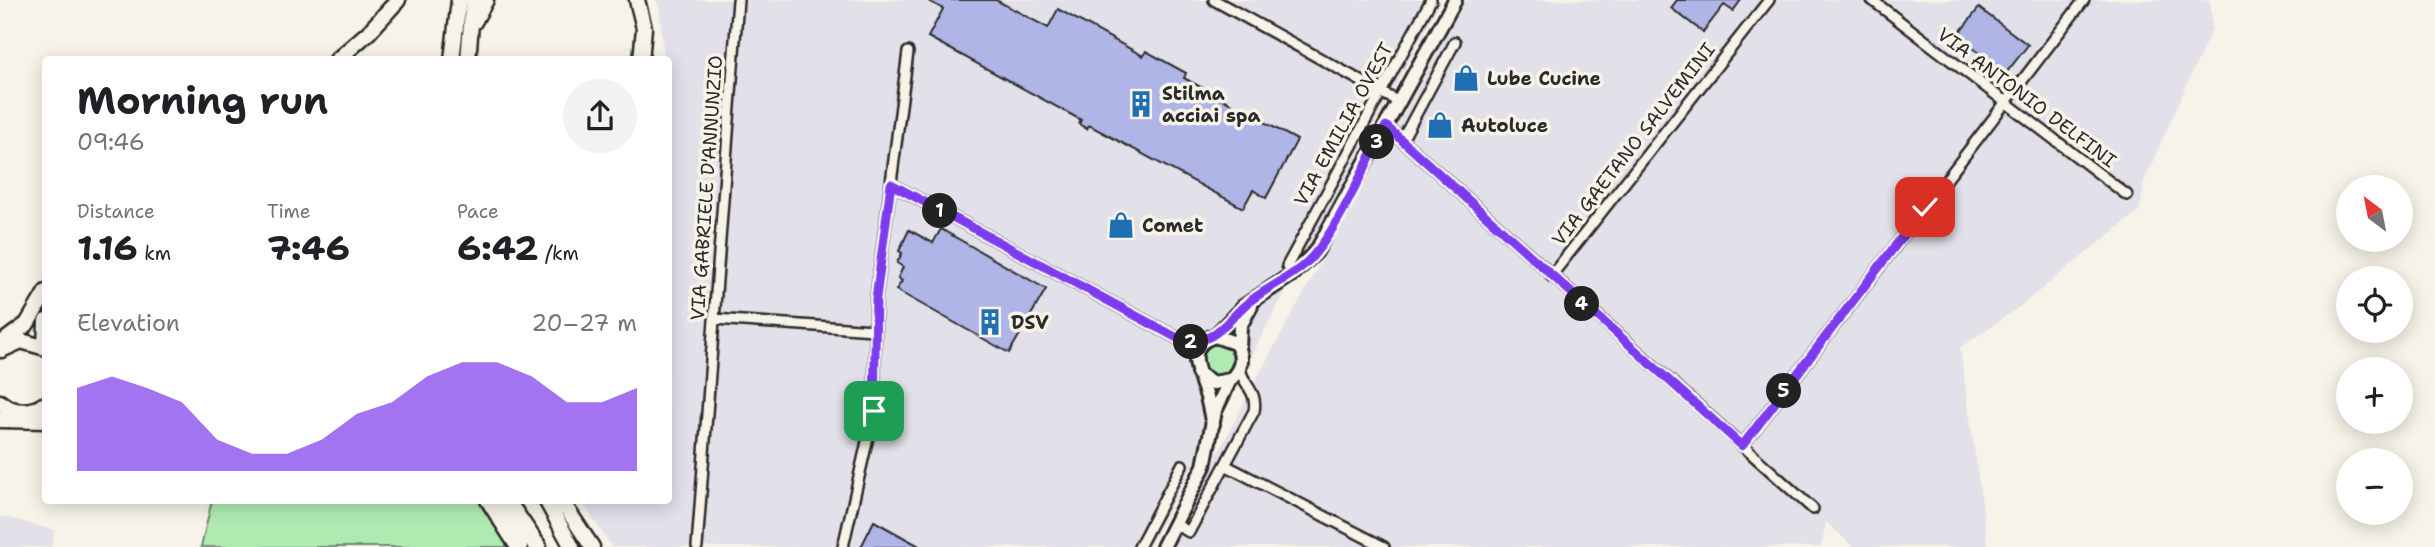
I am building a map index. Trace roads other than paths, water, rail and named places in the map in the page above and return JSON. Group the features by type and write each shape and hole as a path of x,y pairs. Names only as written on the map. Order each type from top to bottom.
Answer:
{"highway":[{"path":"342,56 369,32 398,0"},
{"path":"453,56 459,0"},
{"path":"468,56 473,0"},
{"path":"469,33 486,0"},
{"path":"637,0 644,28 640,56"},
{"path":"0,344 27,324 42,299"},
{"path":"0,351 22,341 42,314"},
{"path":"22,341 42,347"},
{"path":"0,402 19,411 42,409"},
{"path":"0,419 42,410"},
{"path":"492,504 519,547"},
{"path":"509,504 538,547"},
{"path":"548,504 572,547"},
{"path":"564,504 592,547"}],"main road":[{"name":"VIA EMILIA OVEST","path":"1215,335 1243,307 1294,273 1316,252 1455,0"},
{"name":"VIA EMILIA OVEST","path":"1239,349 1240,326 1248,309 1263,294"},
{"path":"1163,547 1204,466 1221,394 1236,377 1239,349 1229,338 1215,335 1202,341 1194,359 1213,424"},
{"path":"1198,373 1213,383 1236,377"}],"street":[{"name":"VIA GABRIELE D'ANNUNZIO","path":"697,547 738,0"},
{"path":"1214,0 1399,102"},
{"name":"VIA EMILIA OVEST","path":"1287,266 1431,0"},
{"name":"VIA GAETANO SALVEMINI","path":"1551,276 1769,0"},
{"name":"VIA ANTONIO DELFINI","path":"1872,0 2127,195"},
{"path":"1742,446 2084,0"},
{"path":"1402,140 1455,42"},
{"path":"843,547 874,411 874,330 908,52"},
{"path":"1386,126 1814,509"},
{"path":"891,184 1181,340 1202,341"},
{"path":"714,319 874,330"},
{"path":"1181,340 1194,359"},
{"path":"1175,524 1189,532 1254,411 1255,396 1236,377"},
{"path":"1139,547 1182,465"},
{"path":"1225,465 1384,547"}],"place":[{"name":"Lube Cucine","path":"1466,78"},
{"name":"Stilma acciai spa","path":"1141,104"},
{"name":"Autoluce","path":"1440,125"},
{"name":"Comet","path":"1121,225"},
{"name":"DSV","path":"990,322"}]}
